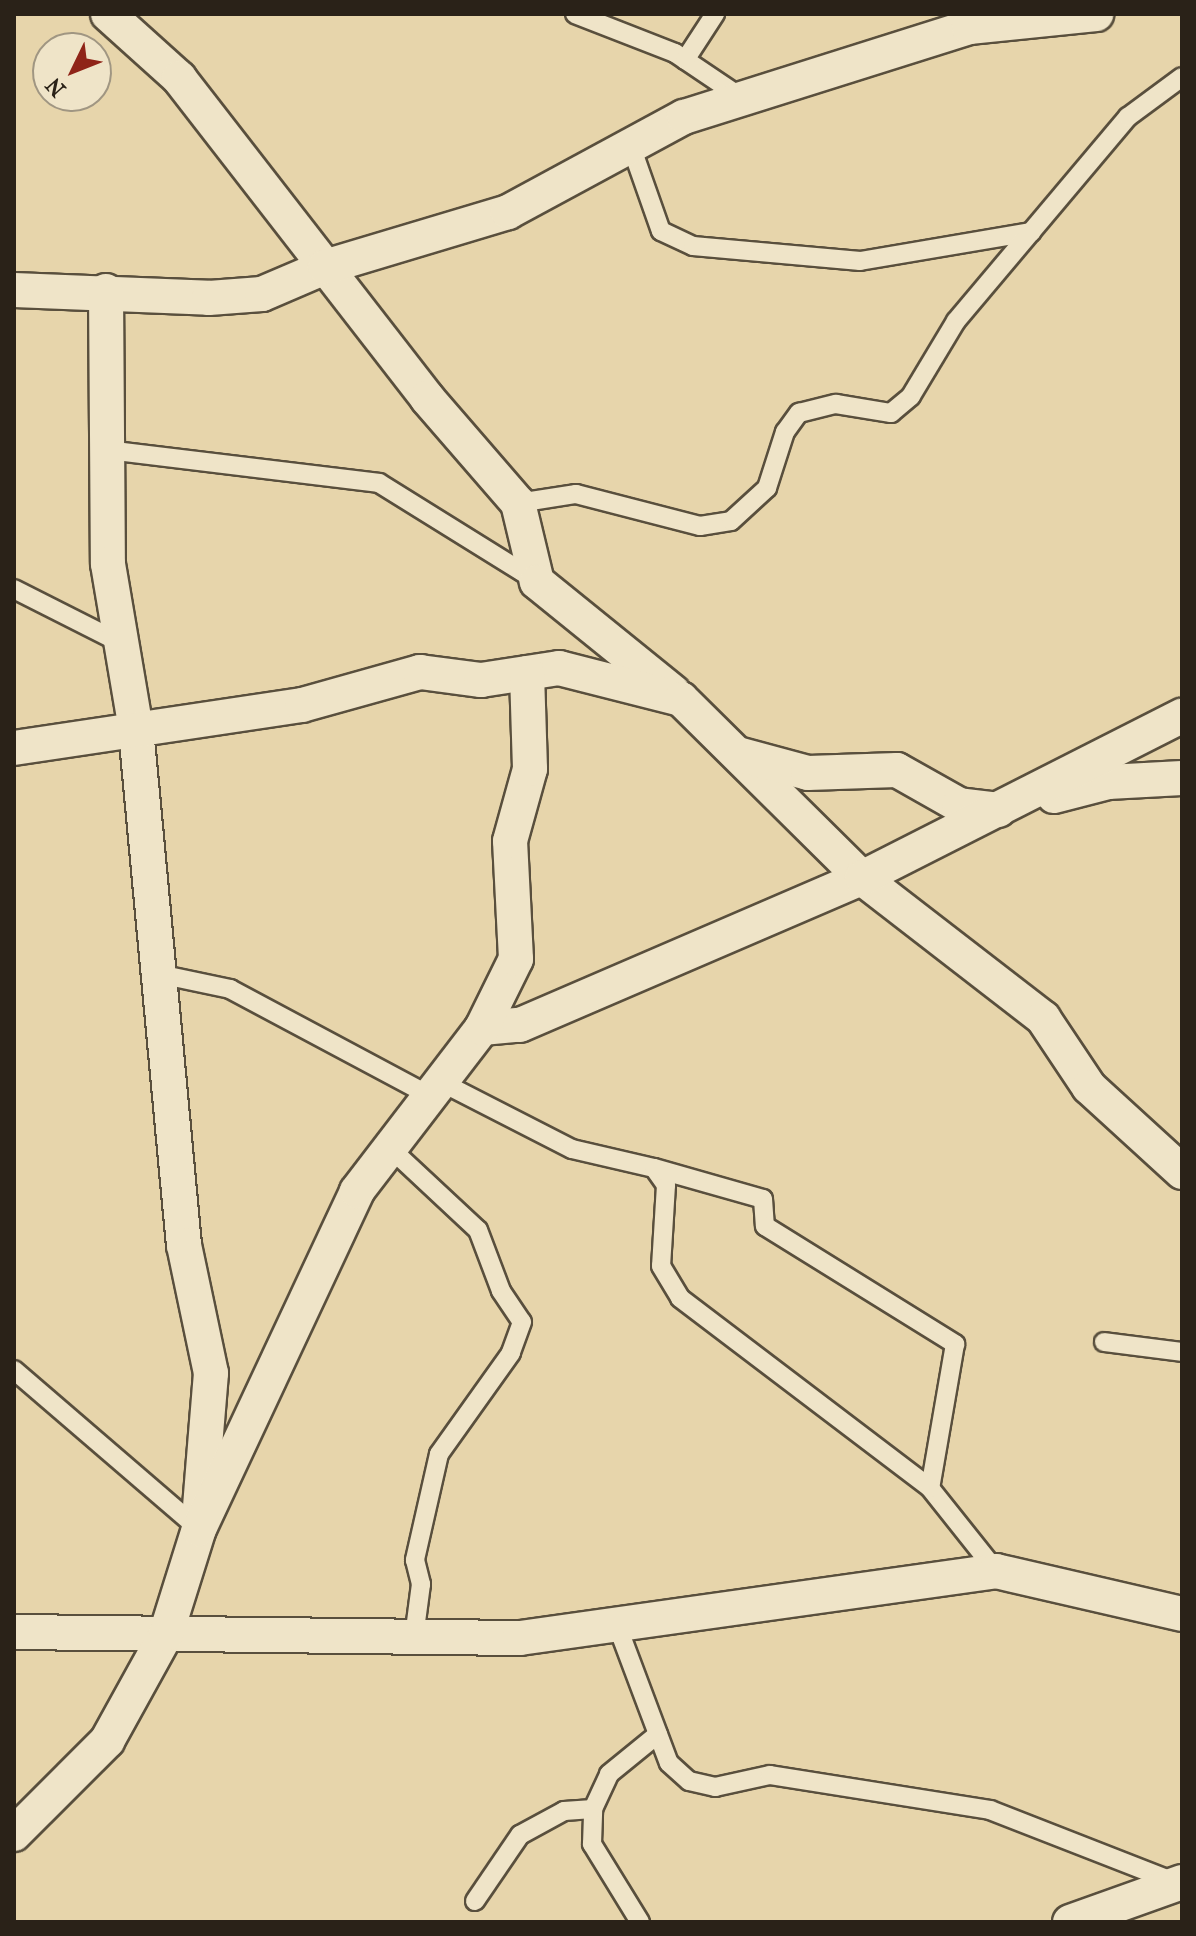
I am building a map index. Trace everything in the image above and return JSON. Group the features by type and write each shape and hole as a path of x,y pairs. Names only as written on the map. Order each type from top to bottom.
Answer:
{"street":[{"path":"108,14 179,78 427,398 518,503 537,582 681,699 862,878 1043,1018 1089,1087 1180,1175"},
{"path":"14,290 106,291 209,298 262,294 325,267 508,212 684,117 969,20 1096,14"},
{"path":"106,291 108,564 136,730 184,1245 211,1373 199,1529"},
{"path":"14,748 302,705 420,672 481,680 559,668 681,699"},
{"path":"14,1834 107,1741 166,1634 199,1529 357,1191 482,1028 516,959 510,841 530,769 527,673"},
{"path":"482,1028 520,1025 862,878 1182,716"},
{"path":"736,754 808,773 897,770 959,805 991,812 1108,782 1182,778"},
{"path":"14,1632 520,1638 996,1571 1182,1614"},
{"path":"1070,1922 1109,1916 1180,1883"}],"lane":[{"path":"575,14 685,60 742,98"},
{"path":"685,60 715,14"},
{"path":"518,503 576,494 700,526 731,521 767,488 785,432 799,413 836,404 891,413 911,396 956,321 1128,117 1182,77"},
{"path":"631,146 661,231 693,246 860,261 1032,232"},
{"path":"107,450 379,483 537,582"},
{"path":"14,589 121,643"},
{"path":"159,974 230,989 436,1089 572,1149 763,1199 765,1226 955,1344 930,1488"},
{"path":"390,1148 478,1230 501,1291 522,1322 511,1353 439,1454 415,1560 421,1584 414,1637"},
{"path":"654,1168 666,1185 661,1266 680,1298 930,1488 996,1571"},
{"path":"1104,1342 1182,1352"},
{"path":"14,1370 199,1529"},
{"path":"617,1625 669,1763 689,1781 715,1787 770,1775 990,1810 1180,1883"},
{"path":"640,1922 592,1844 593,1809 609,1774 658,1734"},
{"path":"475,1901 520,1835 564,1811 593,1809"}]}
